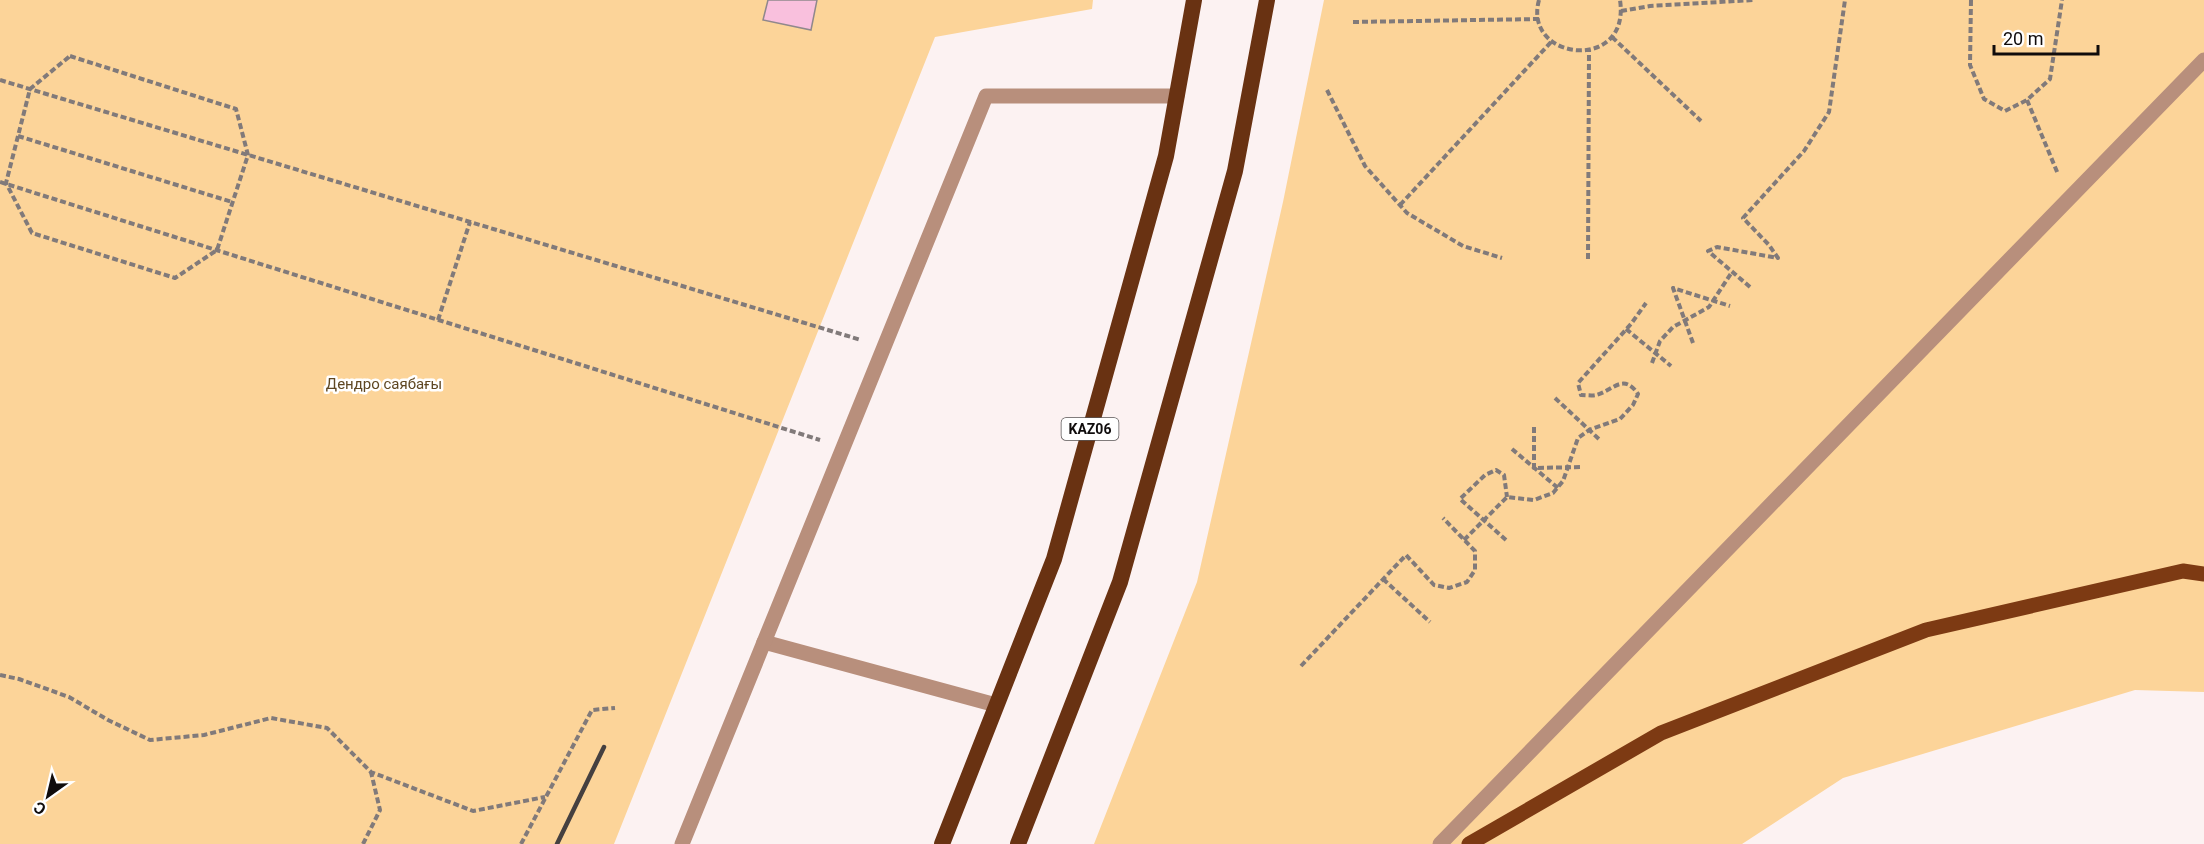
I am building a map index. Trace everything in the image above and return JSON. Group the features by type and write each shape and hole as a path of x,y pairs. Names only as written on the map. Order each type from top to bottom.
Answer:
{"highway":[{"name":"KАZ06","path":"942,844 1054,559 1166,156 1194,0"},
{"path":"1018,844 1120,582 1235,171 1267,0"}],"main road":[{"path":"1469,844 1661,733 1926,630 2183,572 2204,574"}],"street":[{"path":"1440,844 2204,60"},
{"path":"682,844 987,96 1177,96"},
{"path":"764,642 996,705"}],"path":[{"path":"1539,0 1539,19 1544,31 1552,41 1576,52 1589,51 1601,46 1611,37 1619,25 1620,0"},
{"path":"1648,0 1650,6"},
{"path":"1621,11 1650,6 1753,0"},
{"path":"1750,287 1708,251 1717,247 1778,258 1743,218 1804,151 1829,112 1845,0"},
{"path":"1971,0 1970,65 1984,99 2006,111 2026,100 2050,79 2062,0"},
{"path":"1353,22 1539,19"},
{"path":"1611,37 1701,121"},
{"path":"1400,205 1552,41"},
{"path":"1588,259 1589,51"},
{"path":"70,56 236,109 248,155 217,250 175,278 32,233 6,183 18,136 30,89 70,56"},
{"path":"0,80 884,348"},
{"path":"1327,90 1365,166 1407,213 1463,246 1502,258"},
{"path":"2026,100 2068,199"},
{"path":"18,136 233,202"},
{"path":"0,182 843,447"},
{"path":"438,320 470,222"},
{"path":"1652,363 1660,341 1673,327 1709,307 1732,272"},
{"path":"1693,343 1672,288 1730,306"},
{"path":"1507,497 1533,500 1553,493 1563,481 1578,438 1589,430 1620,419 1633,405 1638,394 1634,388 1626,384 1616,384 1597,395 1581,395 1578,383 1646,303"},
{"path":"1626,329 1671,366"},
{"path":"1555,398 1601,441"},
{"path":"1534,427 1534,468"},
{"path":"1512,449 1558,488"},
{"path":"1534,468 1580,467"},
{"path":"1506,540 1460,499 1485,475 1496,470 1504,475 1507,497"},
{"path":"1464,540 1507,497"},
{"path":"1301,666 1406,555 1434,585 1449,588 1467,582 1475,570 1474,551 1443,518"},
{"path":"1383,579 1430,622"},
{"path":"0,675 19,679 69,697 108,720 150,740 204,735 271,718 327,728 371,772 473,811 545,797"},
{"path":"521,844 592,710 615,708"},
{"path":"363,844 380,810 371,772"}],"green space":[{"name":"Дендро саябағы","path":"0,0 1093,0 1092,9 935,37 614,844 0,844"},
{"path":"1324,0 2204,0 2204,692 2135,690 1843,778 1742,844 1094,844 1197,582 1283,202"}],"building":[{"path":"768,0 817,0 811,30 763,20"}],"railway":[{"path":"557,844 604,747"}]}
